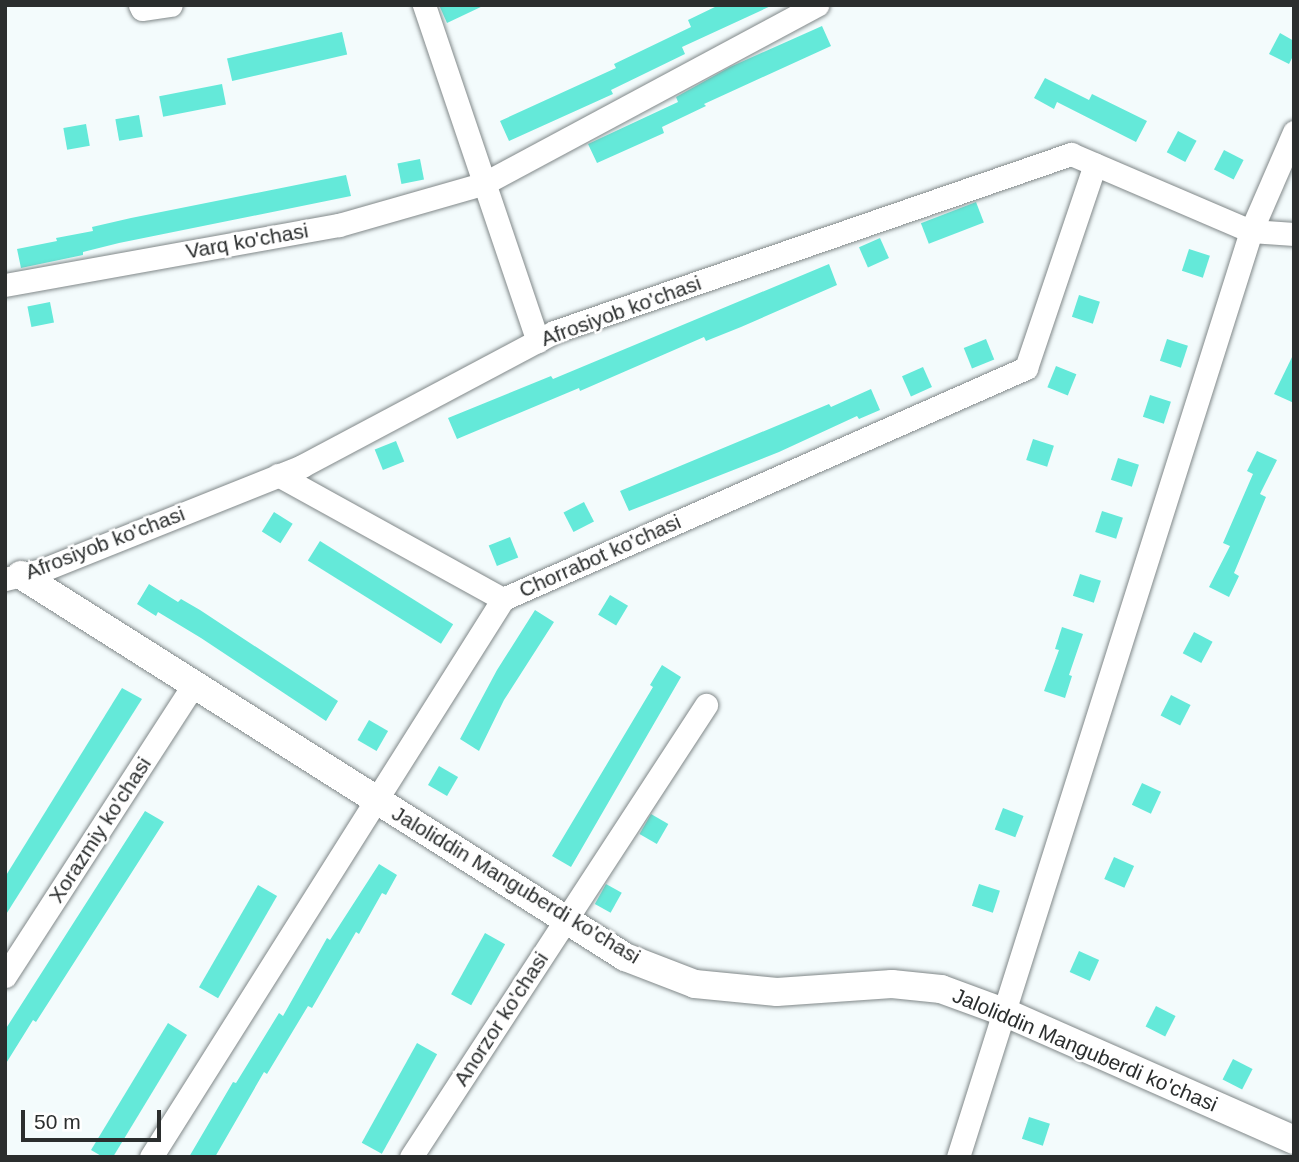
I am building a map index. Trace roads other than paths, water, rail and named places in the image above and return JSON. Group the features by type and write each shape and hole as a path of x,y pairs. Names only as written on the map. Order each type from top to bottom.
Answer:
{"street":[{"path":"140,5 142,9 171,5"},
{"path":"424,5 538,341"},
{"name":"Varq ko'chasi","path":"5,285 339,225 485,183 817,5"},
{"path":"958,1157 1251,230 1294,132"},
{"name":"Afrosiyob ko'chasi","path":"10,578 45,569 302,466 567,328 1072,154 1251,230 1294,234"},
{"name":"Chorrabot ko'chasi","path":"151,1157 503,599 1026,368 1096,164"},
{"path":"278,475 503,599"},
{"name":"Jaloliddin Manguberdi ko'chasi","path":"10,578 194,684 625,957 695,984 777,992 892,984 941,989 1004,1012 1294,1140"},
{"name":"Xorazmiy ko'chasi","path":"5,976 194,684"},
{"name":"Anorzor ko'chasi","path":"411,1157 706,705"}]}
